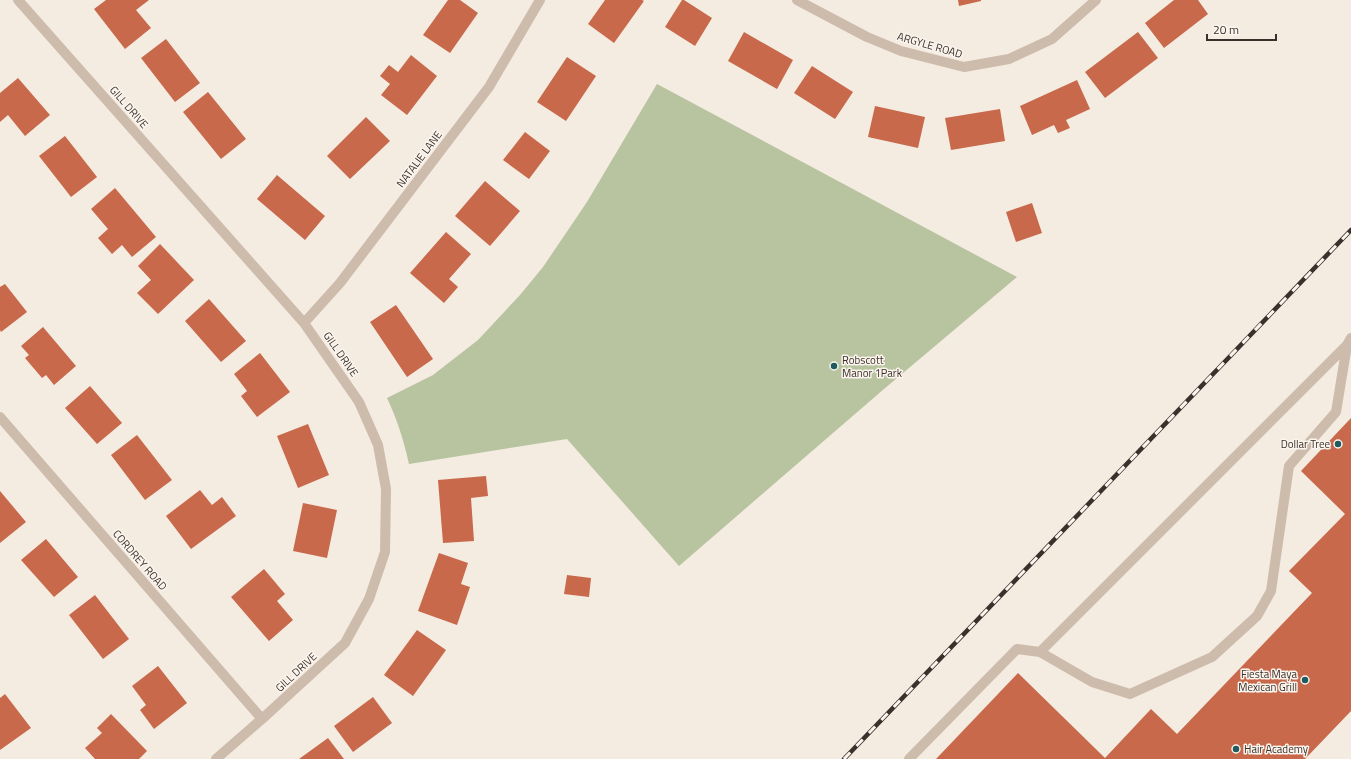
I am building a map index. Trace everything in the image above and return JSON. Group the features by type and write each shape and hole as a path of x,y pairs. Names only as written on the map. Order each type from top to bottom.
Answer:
{"street":[{"name":"GILL DRIVE","path":"18,0 304,323 360,402 378,445 386,489 385,552 369,599 345,643 216,759"},
{"name":"NATALIE LANE","path":"304,323 340,283 489,88 540,0"},
{"name":"ARGYLE ROAD","path":"797,0 867,37 902,50 964,68 1009,59 1052,38 1096,0"},
{"path":"909,759 1017,649 1040,652 1092,682 1130,694 1212,657 1257,616 1271,591 1289,466 1336,412 1349,341"},
{"path":"1040,652 1349,341"},
{"name":"CORDREY ROAD","path":"0,417 262,719"}],"green space":[{"path":"657,84 1017,277 884,389 679,566 567,439 409,464 400,430 387,398 433,375 478,340 520,295 543,267 587,202"}],"building":[{"path":"106,0 149,0 136,10 151,28 125,49 94,9"},
{"path":"448,0 460,0 478,13 450,53 423,35"},
{"path":"605,0 644,1 614,43 588,24"},
{"path":"682,0 712,18 695,46 665,27"},
{"path":"958,0 981,0 981,1 959,6"},
{"path":"1174,0 1198,0 1208,14 1164,48 1145,23"},
{"path":"744,32 793,60 777,89 728,61"},
{"path":"1138,32 1158,58 1105,98 1085,72"},
{"path":"166,39 200,83 175,102 141,58"},
{"path":"411,55 437,76 407,115 381,95 390,84 380,76 389,65 398,72"},
{"path":"567,57 596,76 566,121 537,102"},
{"path":"812,66 853,92 835,119 794,93"},
{"path":"18,78 50,115 25,136 8,115 0,122 0,93"},
{"path":"1077,80 1090,109 1066,120 1070,128 1058,133 1054,125 1032,135 1020,106"},
{"path":"208,92 246,139 221,159 183,112"},
{"path":"875,106 925,117 918,148 868,137"},
{"path":"1000,109 1005,141 951,150 945,118"},
{"path":"366,117 390,141 350,179 327,156"},
{"path":"525,132 550,151 529,179 503,160"},
{"path":"65,136 97,177 71,197 39,156"},
{"path":"277,175 325,216 305,240 257,199"},
{"path":"485,181 520,211 490,246 455,216"},
{"path":"115,188 156,237 132,257 122,245 112,254 98,238 108,229 91,209"},
{"path":"1032,203 1042,233 1016,242 1006,212"},
{"path":"446,232 471,254 449,279 458,287 444,303 410,273"},
{"path":"160,244 194,280 158,314 137,293 151,280 138,266"},
{"path":"5,284 27,312 1,332 0,287"},
{"path":"209,299 246,341 221,362 185,321"},
{"path":"396,305 433,359 407,377 370,322"},
{"path":"43,327 76,366 54,385 46,375 42,378 25,358 29,355 21,346"},
{"path":"260,353 290,392 257,417 241,396 247,391 234,374"},
{"path":"90,386 122,423 97,444 65,408"},
{"path":"1351,418 1351,711 1305,759 936,759 1018,673 1105,758 1151,709 1177,734 1312,593 1289,571 1345,514 1301,471"},
{"path":"308,424 329,475 298,488 277,436"},
{"path":"137,435 172,480 145,500 111,455"},
{"path":"486,476 488,496 471,498 474,541 443,543 438,480"},
{"path":"200,490 212,505 222,497 236,516 191,549 166,516"},
{"path":"0,491 26,522 0,543"},
{"path":"303,503 337,510 327,558 293,551"},
{"path":"46,539 78,577 54,597 21,560"},
{"path":"439,553 468,563 461,584 470,587 457,625 418,611"},
{"path":"264,569 285,594 277,601 293,620 269,641 231,597"},
{"path":"567,575 591,578 589,597 564,594"},
{"path":"95,595 129,639 103,659 69,615"},
{"path":"417,630 446,650 413,696 384,675"},
{"path":"158,666 187,703 154,729 140,710 146,705 132,686"},
{"path":"5,694 31,728 0,750 0,698"},
{"path":"373,697 392,723 353,752 334,726"},
{"path":"111,714 147,751 139,759 95,759 85,748 102,733 97,728"},
{"path":"328,738 344,759 299,759"}],"railway":[{"path":"844,759 1351,230"}],"place":[{"name":"Robscott Manor 1Park","path":"834,366"},
{"name":"Dollar Tree","path":"1338,444"},
{"name":"Fiesta Maya Mexican Grill","path":"1305,680"},
{"name":"Hair Academy","path":"1236,749"}]}
